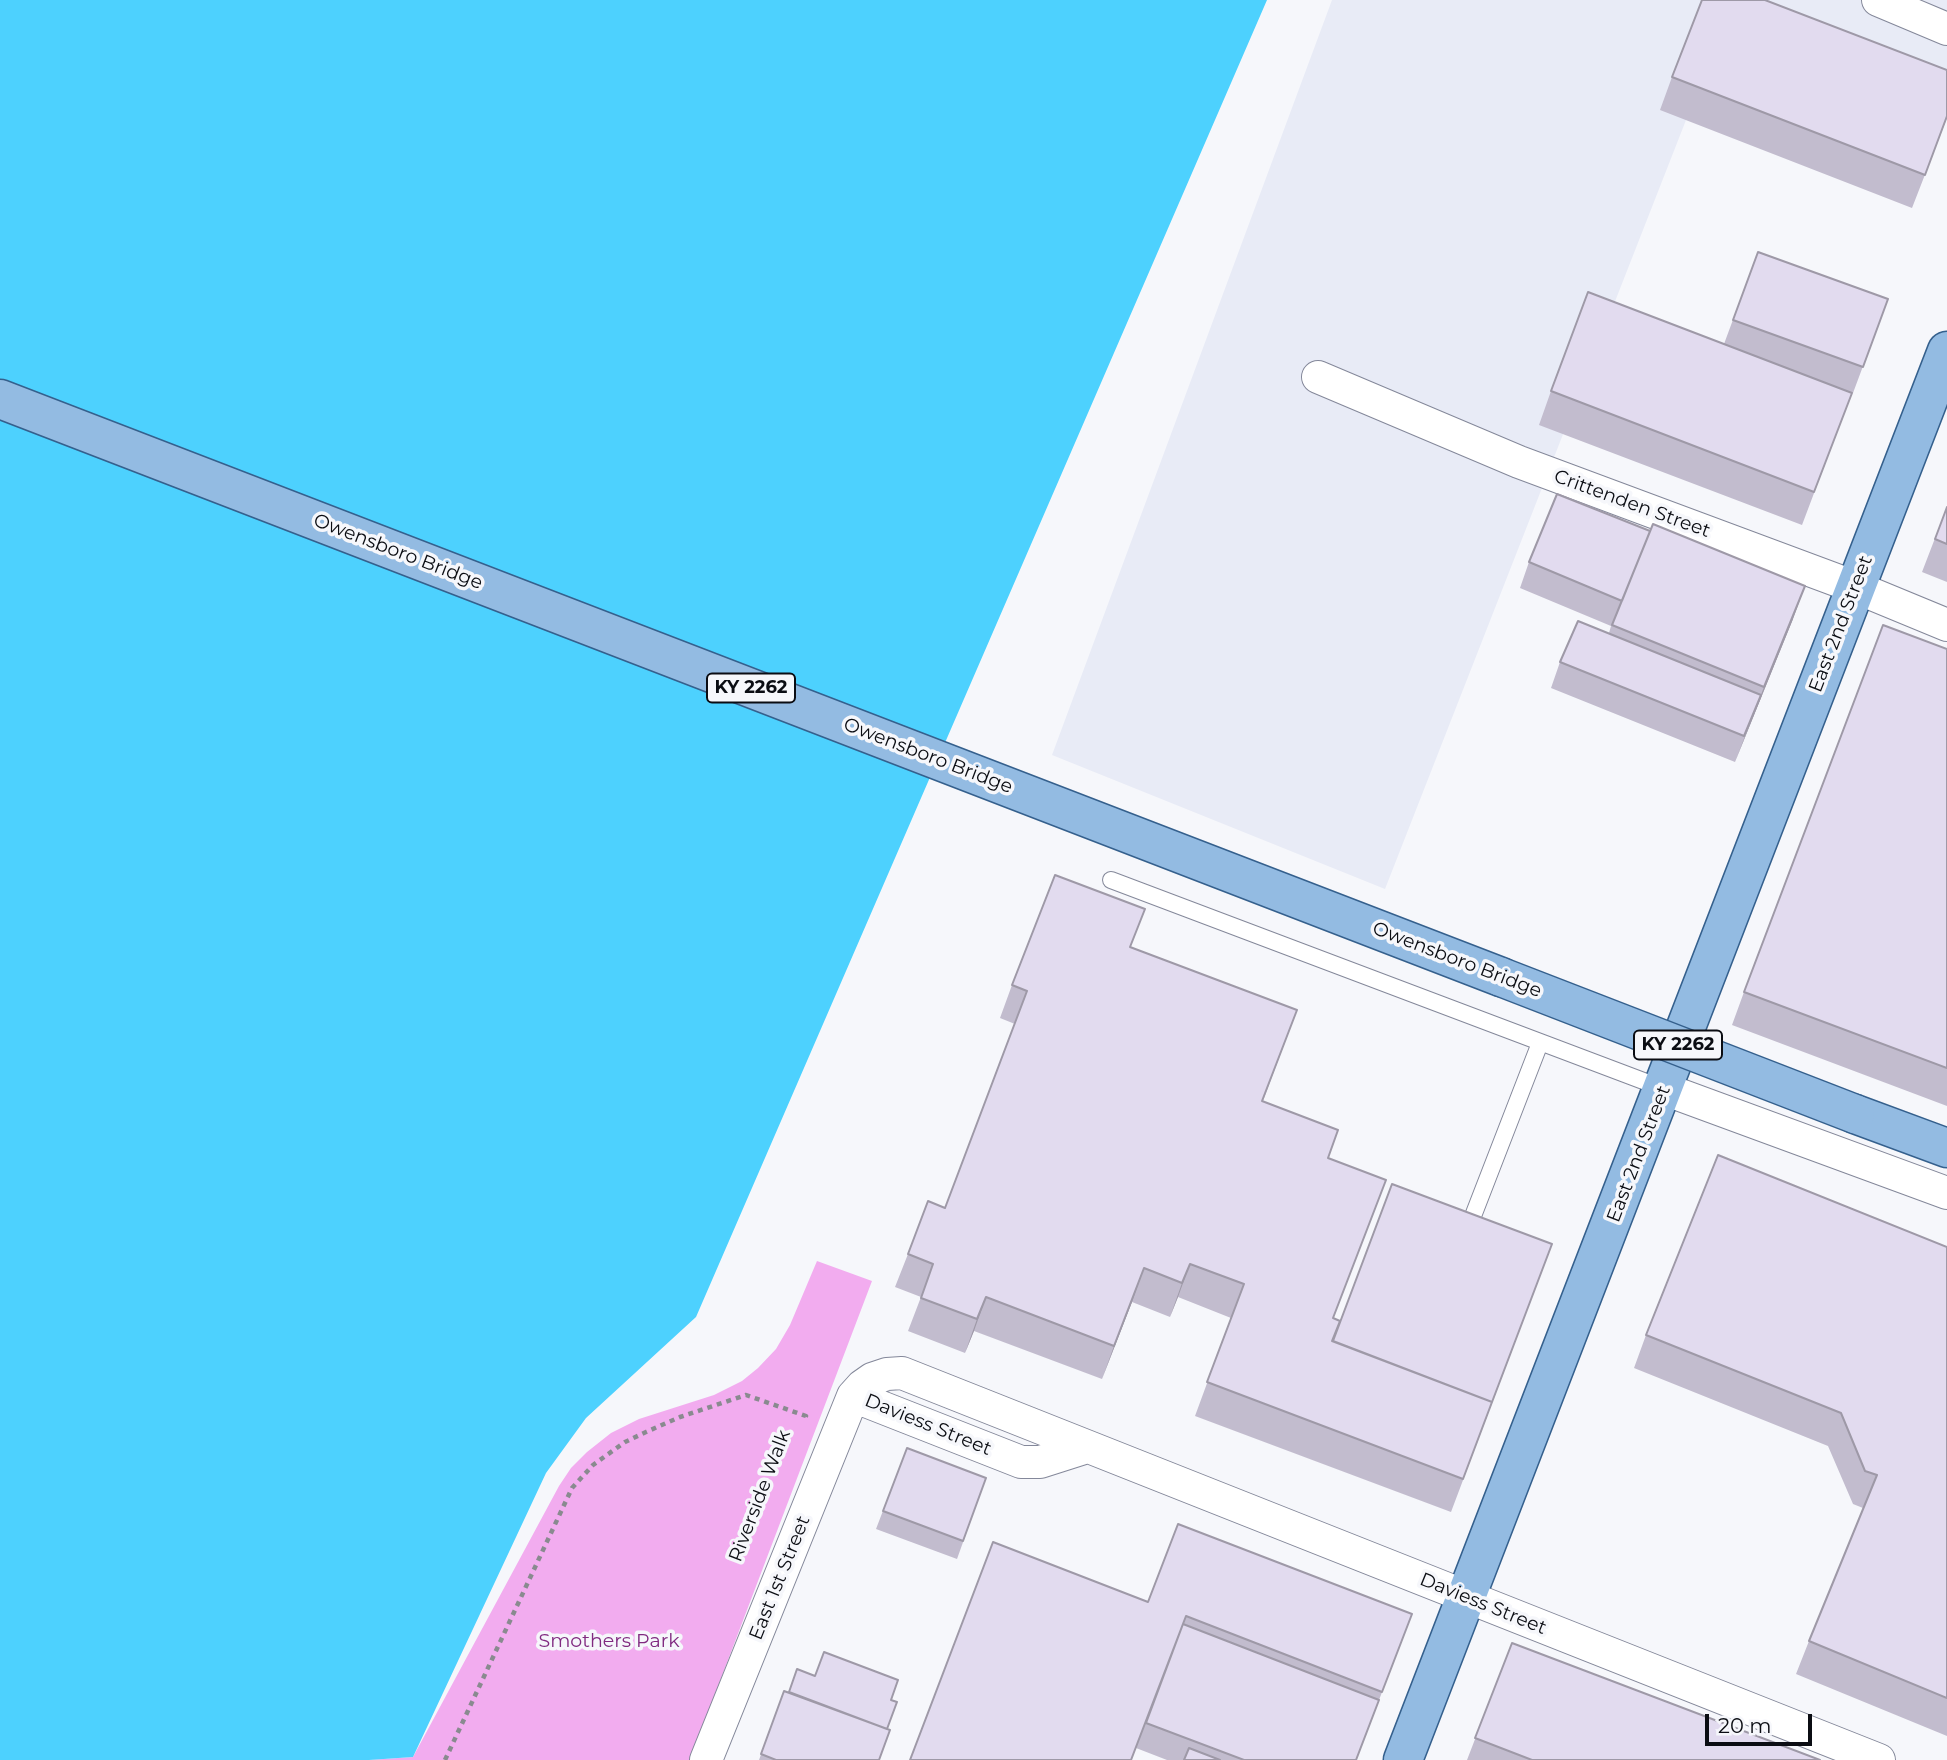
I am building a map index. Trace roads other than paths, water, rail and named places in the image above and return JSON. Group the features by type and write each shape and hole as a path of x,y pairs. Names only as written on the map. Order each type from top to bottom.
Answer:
{"main road":[{"name":"East 2nd Street","path":"1404,1760 1947,351"},
{"name":"Owensboro Bridge","path":"0,398 1947,1148"}],"street":[{"path":"1878,0 1947,29"},
{"name":"Crittenden Street","path":"1318,377 1519,462 1856,587 1947,625"},
{"path":"1664,1089 1947,1194"},
{"name":"Daviess Street","path":"853,1396 1021,1462 1040,1462 1087,1447 1879,1760"},
{"name":"East 1st Street","path":"706,1760 853,1396"}],"lane":[{"path":"1111,880 1664,1089"},
{"path":"1473,1216 1540,1043"}],"water":[{"path":"0,0 1267,0 696,1317 586,1418 546,1473 413,1757 369,1760 0,1760"}],"park label":[{"name":"Smothers Park","path":"609,1641"}]}
